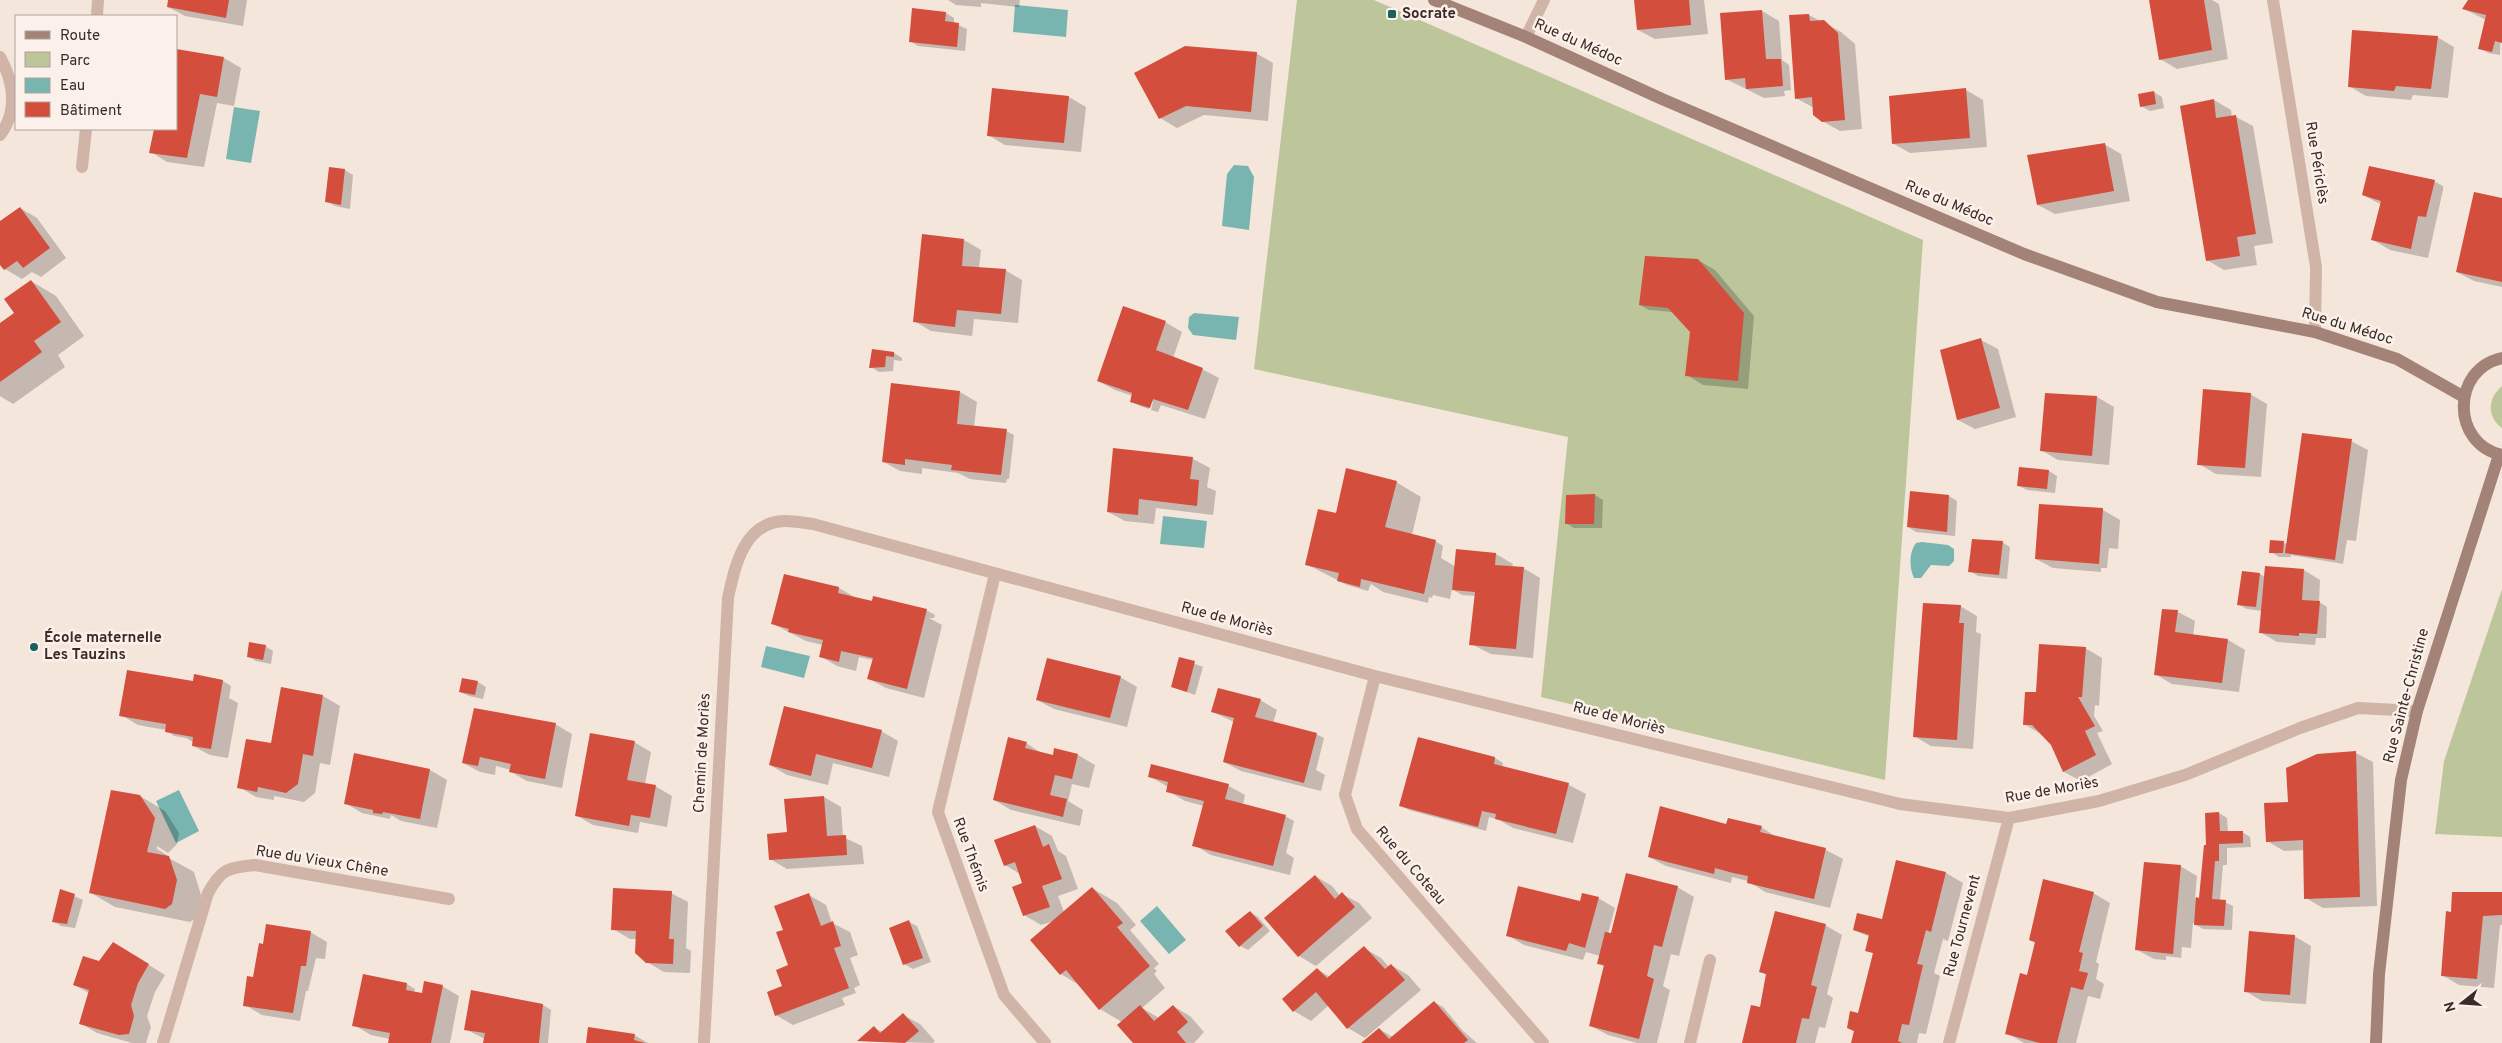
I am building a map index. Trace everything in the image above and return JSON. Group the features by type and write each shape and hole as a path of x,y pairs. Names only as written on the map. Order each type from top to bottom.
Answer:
{"street":[{"path":"97,15 98,0"},
{"name":"Rue du Médoc","path":"1434,0 1526,37 1671,102 2024,254 2157,302 2315,332 2398,359 2464,396"},
{"path":"1526,37 1544,0"},
{"name":"Rue Périclès","path":"2273,0 2316,267 2315,332"},
{"path":"0,57 12,88 12,108 8,124 0,135"},
{"path":"82,167 86,130"},
{"path":"2501,455 2485,449 2475,439 2466,426 2462,412 2464,396 2469,381 2479,368 2493,360 2502,358"},
{"name":"Rue Sainte-Christine","path":"2376,1043 2379,974 2401,780 2417,711 2501,455"},
{"name":"Chemin de Moriès","path":"704,1043 725,642 730,589 736,562 750,538 764,526 784,521 813,524"},
{"name":"Rue de Moriès","path":"813,524 1375,676 1900,804 2009,818 2099,801 2185,775 2300,728 2358,708 2417,711"},
{"name":"Rue Thémis","path":"995,574 938,812 1004,995 1045,1043"},
{"name":"Rue du Coteau","path":"1375,676 1345,795 1357,829 1543,1043"},
{"name":"Rue Tournevent","path":"1949,1043 2009,818"},
{"name":"Rue du Vieux Chêne","path":"163,1043 208,893 216,879 230,868 255,865 449,899"},
{"path":"1690,1043 1710,960"}],"green space":[{"path":"1297,0 1374,0 1923,240 1885,780 1541,697 1568,437 1254,369"},
{"path":"2502,386 2502,428 2493,418 2491,407 2494,396"},
{"path":"2502,589 2502,837 2435,834 2444,761"}],"water":[{"path":"1015,5 1068,10 1066,37 1013,32"},
{"path":"234,107 260,111 251,163 226,159"},
{"path":"1234,165 1248,166 1254,177 1249,230 1222,226 1227,174"},
{"path":"1194,313 1239,317 1236,340 1193,335 1188,328 1189,317"},
{"path":"1163,516 1207,521 1204,548 1160,544"},
{"path":"1916,543 1948,545 1954,549 1954,561 1949,566 1931,565 1921,578 1914,578 1911,555"},
{"path":"766,646 810,656 804,678 761,667"},
{"path":"179,790 199,831 176,843 156,801"},
{"path":"1157,906 1186,940 1169,954 1140,921"}],"building":[{"path":"168,0 229,0 226,18 167,7"},
{"path":"1634,0 1689,0 1691,25 1637,30"},
{"path":"2149,0 2204,0 2212,50 2159,60"},
{"path":"2468,0 2502,0 2502,43 2495,41 2492,52 2478,49 2486,15 2462,9"},
{"path":"912,8 946,12 945,21 959,23 957,47 909,42"},
{"path":"1762,10 1766,59 1781,59 1783,86 1746,89 1745,78 1725,80 1720,13"},
{"path":"1809,14 1810,21 1824,20 1838,33 1845,120 1822,122 1813,115 1812,97 1795,99 1789,15"},
{"path":"2352,30 2438,36 2431,89 2396,86 2394,91 2348,87"},
{"path":"1185,46 1257,52 1251,112 1186,106 1159,119 1134,73"},
{"path":"178,49 224,57 217,97 200,94 187,158 149,153 154,130 178,130"},
{"path":"992,88 1069,96 1064,143 987,136"},
{"path":"1966,88 1970,138 1892,144 1889,96"},
{"path":"2154,91 2156,104 2140,107 2138,94"},
{"path":"2214,99 2216,118 2236,115 2256,234 2237,237 2240,256 2206,261 2180,106"},
{"path":"2105,143 2114,191 2037,205 2027,155"},
{"path":"2369,166 2435,180 2426,217 2418,216 2411,249 2371,240 2381,201 2362,195"},
{"path":"329,167 345,169 341,205 325,202"},
{"path":"2474,192 2502,198 2502,282 2456,272"},
{"path":"20,207 50,248 23,268 17,261 4,270 0,265 0,221"},
{"path":"922,234 964,239 962,266 1006,269 1001,314 957,310 955,327 913,322"},
{"path":"1645,256 1698,259 1744,313 1738,381 1685,376 1690,332 1668,308 1639,305"},
{"path":"31,280 61,322 34,341 42,352 0,382 0,323 14,313 4,299"},
{"path":"1123,306 1166,321 1156,350 1203,368 1188,410 1153,399 1150,408 1130,402 1132,393 1097,381"},
{"path":"1981,338 2000,408 1957,420 1940,350"},
{"path":"872,349 894,352 894,357 886,356 885,367 869,368"},
{"path":"891,383 960,391 957,424 1007,429 1001,475 951,470 952,465 905,459 905,465 882,462"},
{"path":"2203,389 2251,393 2245,468 2197,465"},
{"path":"2045,393 2097,396 2092,456 2040,451"},
{"path":"2302,433 2352,439 2335,560 2285,553"},
{"path":"1113,448 1193,457 1190,479 1199,480 1197,506 1139,499 1138,515 1107,512"},
{"path":"2019,467 2049,470 2047,489 2017,486"},
{"path":"1346,468 1397,481 1385,527 1436,540 1424,594 1361,579 1360,587 1337,581 1339,573 1305,565 1318,509 1336,513"},
{"path":"1910,491 1949,495 1947,532 1907,527"},
{"path":"1595,494 1594,524 1565,524 1566,495"},
{"path":"2039,504 2103,508 2099,564 2035,559"},
{"path":"1972,539 2003,541 1999,575 1968,572"},
{"path":"2270,540 2284,541 2283,553 2269,553"},
{"path":"1456,549 1496,553 1495,565 1524,567 1516,649 1469,645 1475,592 1452,590"},
{"path":"2265,566 2304,569 2302,600 2320,601 2317,634 2299,633 2299,636 2259,633"},
{"path":"2242,571 2260,573 2256,607 2237,605"},
{"path":"784,574 839,587 838,593 872,601 873,596 927,609 907,689 867,679 873,658 841,651 839,662 819,657 823,640 788,632 789,629 771,624"},
{"path":"1923,603 1961,605 1959,623 1964,623 1957,740 1913,737"},
{"path":"2162,609 2178,610 2175,632 2228,639 2222,683 2154,675"},
{"path":"249,642 266,645 263,660 247,657"},
{"path":"2039,644 2086,647 2082,697 2078,697 2095,726 2085,731 2096,755 2063,772 2051,745 2032,725 2023,725 2025,692 2036,692"},
{"path":"1179,657 1195,661 1187,692 1171,687"},
{"path":"1047,658 1121,676 1110,718 1036,700"},
{"path":"127,670 193,681 194,674 223,680 211,749 192,746 193,737 165,732 166,724 119,716"},
{"path":"462,678 478,681 475,695 459,692"},
{"path":"281,687 323,695 313,756 303,754 298,784 286,793 258,787 257,792 237,788 246,739 271,743"},
{"path":"1218,688 1261,699 1255,717 1317,733 1304,783 1223,762 1234,718 1211,712"},
{"path":"784,706 882,730 872,768 816,754 811,776 769,765"},
{"path":"474,708 556,723 545,779 509,772 511,764 480,757 478,766 462,763"},
{"path":"590,733 635,741 627,780 656,785 650,818 631,815 629,826 575,816"},
{"path":"1008,737 1027,742 1025,748 1053,755 1054,748 1078,754 1072,779 1055,775 1050,795 1067,799 1063,817 993,800"},
{"path":"1418,737 1495,757 1494,764 1569,783 1556,834 1495,819 1496,814 1482,811 1478,827 1399,806"},
{"path":"2356,751 2360,897 2304,899 2303,840 2266,842 2264,803 2288,802 2286,768 2317,754"},
{"path":"354,753 430,769 420,819 383,812 382,814 373,813 373,810 344,804"},
{"path":"1151,764 1229,784 1225,799 1286,815 1273,866 1192,846 1204,801 1166,792 1168,782 1148,777"},
{"path":"111,790 140,795 155,818 147,852 169,856 177,880 172,904 165,909 89,893"},
{"path":"824,796 827,836 846,835 847,855 769,860 767,834 787,832 784,799"},
{"path":"1660,806 1726,824 1728,818 1762,826 1760,832 1826,848 1814,899 1747,883 1748,876 1715,868 1714,874 1648,857"},
{"path":"2219,812 2220,831 2243,831 2243,843 2219,844 2219,861 2215,861 2212,899 2226,900 2224,926 2194,925 2196,897 2199,898 2204,845 2206,845 2205,813"},
{"path":"1035,825 1043,847 1049,844 1062,879 1042,886 1050,907 1023,916 1012,887 1022,883 1015,862 1004,866 994,840"},
{"path":"1896,860 1946,872 1931,932 1926,930 1917,964 1923,965 1909,1025 1902,1024 1898,1041 1902,1043 1851,1043 1854,1031 1847,1028 1850,1011 1858,1013 1873,953 1865,951 1869,935 1853,930 1857,913 1882,919"},
{"path":"2144,862 2181,865 2173,954 2135,950"},
{"path":"1626,873 1678,886 1662,947 1654,945 1647,976 1654,979 1639,1039 1589,1026 1604,965 1597,964 1605,932 1611,933"},
{"path":"1315,875 1335,899 1342,892 1355,907 1298,957 1264,918"},
{"path":"2043,879 2094,892 2079,952 2083,953 2079,971 2088,973 2083,990 2071,987 2057,1043 2040,1043 2005,1034 2020,973 2027,975 2035,942 2029,940"},
{"path":"1518,886 1580,901 1582,893 1599,897 1585,948 1569,943 1566,951 1506,936"},
{"path":"1092,887 1123,923 1117,927 1150,966 1099,1010 1066,970 1060,975 1030,940"},
{"path":"613,888 672,891 669,939 674,939 673,964 646,963 635,953 636,931 611,930"},
{"path":"60,889 75,894 67,924 52,922"},
{"path":"2452,892 2502,892 2502,915 2483,916 2477,979 2441,976 2446,911 2451,912"},
{"path":"809,893 821,926 833,921 841,946 834,948 849,988 775,1016 767,992 782,986 776,970 788,965 776,932 783,930 774,906"},
{"path":"1250,911 1263,926 1239,947 1225,931"},
{"path":"1775,911 1826,924 1811,985 1817,987 1809,1019 1802,1018 1796,1043 1742,1043 1751,1005 1760,1007 1766,974 1759,972"},
{"path":"909,920 923,958 903,965 889,928"},
{"path":"266,924 311,931 306,966 301,966 293,1013 243,1006 247,976 253,977 259,943 263,944"},
{"path":"2249,931 2295,935 2290,995 2244,992"},
{"path":"113,942 149,964 138,983 131,1005 134,1016 129,1034 119,1035 79,1024 89,990 73,985 83,956 99,961"},
{"path":"1364,946 1385,969 1391,964 1405,980 1347,1029 1316,992 1293,1012 1282,999 1317,968 1327,978"},
{"path":"363,974 407,983 406,990 422,993 424,981 443,985 431,1043 388,1043 390,1033 352,1026"},
{"path":"471,990 543,1004 539,1043 483,1043 485,1033 464,1030"},
{"path":"1434,1001 1468,1040 1464,1043 1361,1043 1379,1028 1389,1039"},
{"path":"1140,1005 1154,1021 1173,1005 1188,1022 1177,1032 1186,1043 1133,1043 1117,1025"},
{"path":"903,1013 919,1031 905,1043 857,1041 874,1026 880,1033"},
{"path":"588,1027 635,1034 634,1040 645,1043 586,1043"}],"place":[{"name":"Socrate","path":"1392,14"},
{"name":"École maternelle Les Tauzins","path":"34,647"}]}
